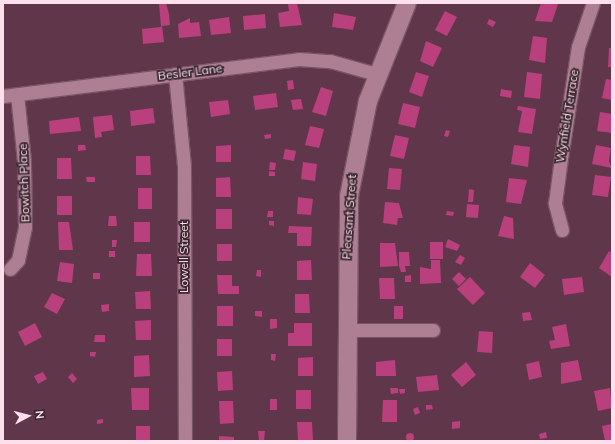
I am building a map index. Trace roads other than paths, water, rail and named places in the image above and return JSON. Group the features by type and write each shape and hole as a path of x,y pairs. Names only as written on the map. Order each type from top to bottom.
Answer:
{"street":[{"name":"Pleasant Street","path":"347,441 346,330 349,196 362,122 376,74 407,3"},
{"name":"Wynfield Terrace","path":"562,230 555,203 561,158 578,47 593,3"},
{"name":"Besler Lane","path":"3,96 299,59 330,61 376,74"},
{"name":"Lowell Street","path":"175,74 184,165 185,441"},
{"name":"Bowitch Place","path":"10,269 18,260 25,227 24,161 18,94"},
{"path":"346,330 433,330"}]}
